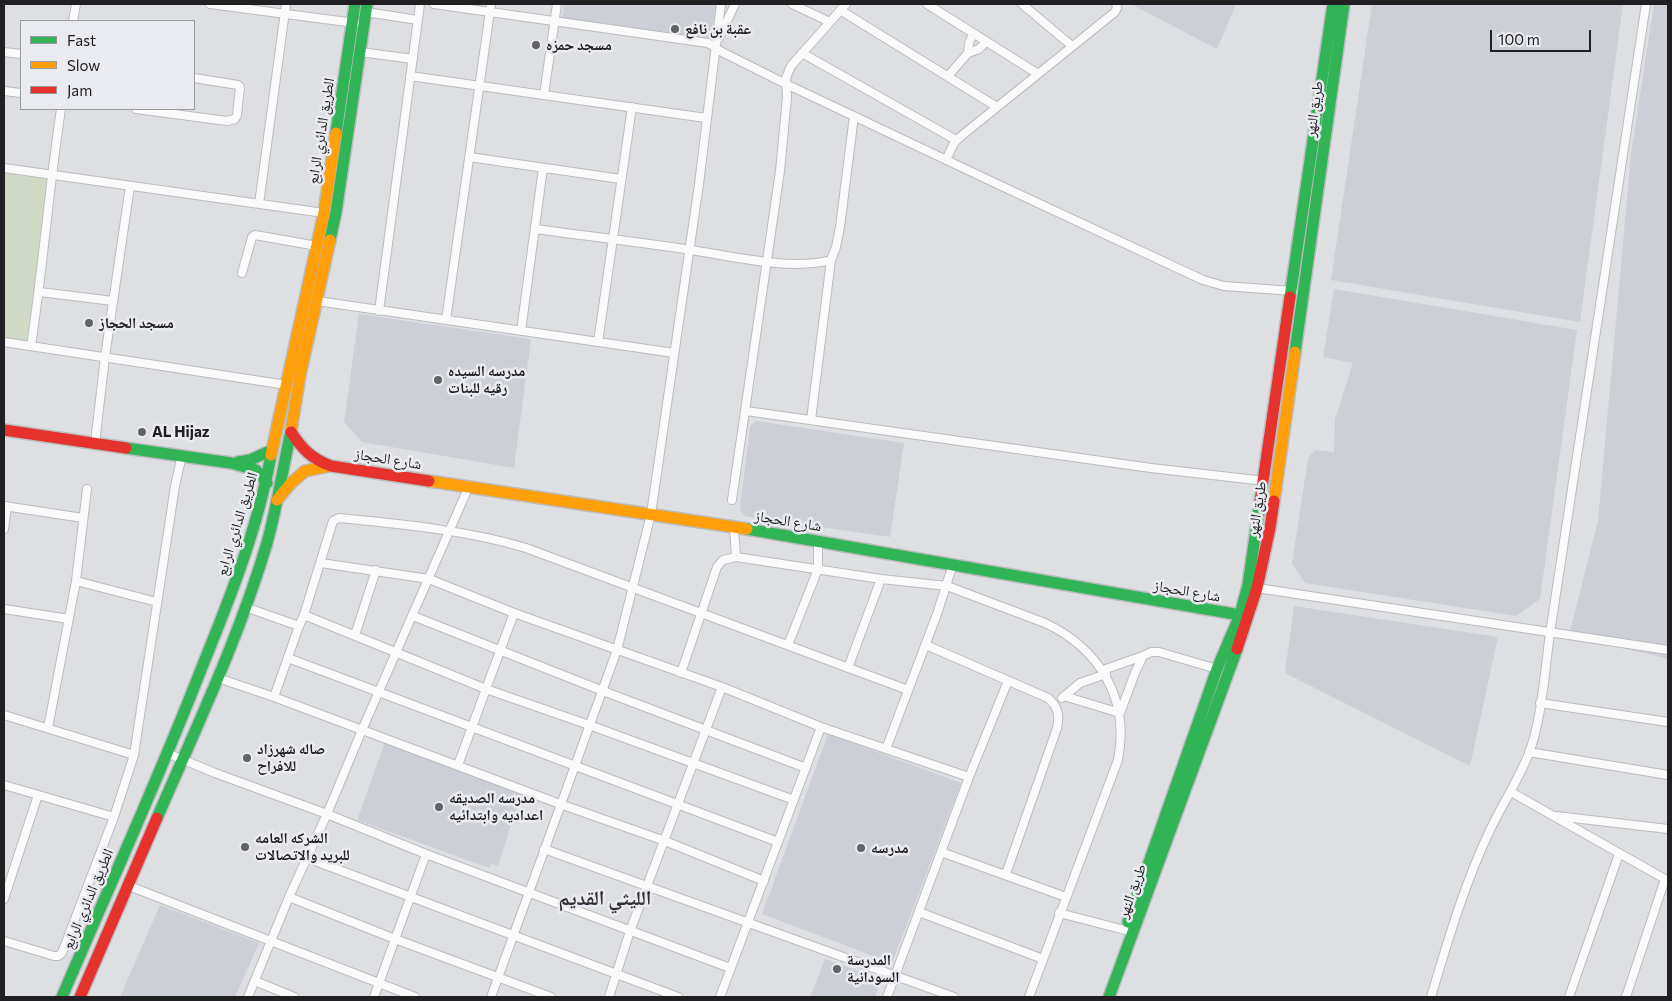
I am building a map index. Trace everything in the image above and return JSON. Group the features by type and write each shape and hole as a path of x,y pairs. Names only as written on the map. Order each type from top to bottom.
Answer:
{"main road":[{"name":"الطريق الدائري الرابع","path":"62,997 168,753 238,574 267,483 272,450 324,213 355,4"},
{"name":"طريق النهر","path":"1109,997 1225,683 1257,588 1270,528 1332,4"},
{"name":"طريق النهر","path":"1100,997 1217,669 1240,615 1248,585 1344,4"},
{"name":"الطريق الدائري الرابع","path":"80,997 218,678 245,608 267,542 291,432 300,375 336,212 367,8"},
{"path":"4,430 231,463 256,470 267,483"},
{"name":"شارع الحجاز","path":"291,432 308,455 314,460 331,466 734,527 1240,615"},
{"path":"231,463 250,460 272,450"},
{"name":"شارع الحجاز","path":"277,500 291,483 306,471 331,466"}],"street":[{"path":"73,20 76,4"},
{"path":"214,4 364,24"},
{"path":"259,204 286,4"},
{"path":"379,311 420,4"},
{"path":"434,4 490,8 554,21 708,43 786,84 1203,280 1224,286 1297,292"},
{"path":"544,95 557,4"},
{"path":"491,997 617,650 652,514 699,184 721,4"},
{"path":"715,46 735,4"},
{"path":"792,4 830,22"},
{"path":"927,4 1038,74"},
{"path":"1022,4 1072,46"},
{"path":"946,160 956,140 1115,12 1116,4"},
{"path":"1431,997 1464,895 1491,829 1511,792 1529,752 1540,703 1646,4"},
{"path":"732,500 780,171 787,97 786,84 791,66 843,7 997,106"},
{"path":"367,8 418,20"},
{"path":"446,320 490,8"},
{"path":"968,53 969,43 973,34"},
{"path":"948,76 968,53 979,49 986,42"},
{"path":"4,52 20,54"},
{"path":"360,52 413,59"},
{"path":"802,53 956,140"},
{"path":"410,76 706,118"},
{"path":"144,110 227,121 235,119 241,93 240,87 238,85 195,78"},
{"path":"4,91 20,93"},
{"path":"598,342 632,107"},
{"path":"32,346 40,292 51,175 61,110"},
{"path":"811,420 831,260 836,247 840,226 854,116"},
{"path":"469,157 621,179"},
{"path":"4,168 324,213"},
{"path":"521,331 543,168"},
{"path":"95,443 105,357 130,186"},
{"path":"535,229 767,262 819,263 831,260"},
{"path":"242,273 252,236 254,235 317,246"},
{"path":"40,292 114,301"},
{"path":"317,301 674,352"},
{"path":"4,342 287,385"},
{"path":"746,411 1151,468 1265,481"},
{"path":"4,941 54,956 62,953 114,817 134,755 175,486 182,455"},
{"path":"248,997 289,897 327,814 469,486"},
{"path":"48,728 76,581 87,489"},
{"path":"4,530 5,506 83,518"},
{"path":"274,696 304,615 333,521 339,518 501,540 633,587 908,690"},
{"path":"734,527 736,557"},
{"path":"788,645 818,569 818,541"},
{"path":"681,673 700,613 720,563 728,558 736,557 881,579 946,586 1059,630 1075,641 1104,672 1120,713 1121,735 1118,760 1029,997"},
{"path":"321,563 428,579 514,613 722,687 820,727 969,777"},
{"path":"886,748 926,645 953,564"},
{"path":"355,635 376,570"},
{"path":"848,668 881,579"},
{"path":"76,581 157,602"},
{"path":"1257,588 1668,650"},
{"path":"245,608 299,626"},
{"path":"4,609 69,619"},
{"path":"458,765 514,613"},
{"path":"304,615 486,689 693,762 794,800"},
{"path":"413,616 806,768"},
{"path":"926,645 1048,698 1055,704 1058,711 1057,728 1006,874"},
{"path":"1055,704 1080,683 1151,652 1159,652 1217,669"},
{"path":"1120,713 1143,656"},
{"path":"288,658 778,842"},
{"path":"218,678 274,696 560,804 665,840 764,881"},
{"path":"887,997 969,777 1008,681"},
{"path":"609,997 630,931 722,687"},
{"path":"1064,696 1120,713"},
{"path":"1540,703 1668,722"},
{"path":"4,715 134,755"},
{"path":"720,997 820,727"},
{"path":"1529,752 1668,775"},
{"path":"168,753 426,854 730,968"},
{"path":"4,785 114,817"},
{"path":"1511,792 1667,880 1626,997"},
{"path":"4,898 38,795"},
{"path":"1553,816 1668,829"},
{"path":"544,848 954,997"},
{"path":"941,852 1066,896"},
{"path":"374,997 426,854"},
{"path":"1569,997 1619,854"},
{"path":"307,858 678,997"},
{"path":"128,886 415,997"},
{"path":"289,897 551,997"},
{"path":"919,912 1043,959"},
{"path":"1059,913 1125,930"},
{"path":"255,982 294,997"}],"shaded area":[{"name":"عقبة بن نافع","path":"564,4 716,4 711,40 562,19"},
{"path":"1131,4 1236,4 1217,49"},
{"path":"1372,4 1623,4 1580,322 1331,280"},
{"path":"1654,4 1668,4 1668,659 1569,635 1598,521 1631,154"},
{"path":"1334,289 1577,330 1540,599 1516,616 1305,583 1292,564 1308,458 1315,450 1334,452 1335,419 1353,363 1323,357"},
{"name":"مدرسه السيده رقيه للبنات","path":"359,314 531,339 514,468 362,442 344,422"},
{"path":"756,421 904,443 890,537 744,516 740,509 750,426"},
{"path":"1294,606 1498,637 1470,766 1285,673"},
{"name":"مدرسه","path":"828,734 961,783 892,963 762,914"},
{"name":"مدرسه الصديقه اعداديه وابتدائيه","path":"385,742 521,793 498,866 491,863 489,868 357,820"},
{"path":"160,905 259,943 235,997 120,997"},
{"name":"المدرسة السودانية","path":"825,959 881,979 875,997 810,997"}],"green space":[{"path":"4,165 54,173 31,345 4,341"}],"traffic: fast":[{"path":"336,133 355,4"},
{"path":"330,240 336,212 367,4"},
{"path":"1290,297 1333,4"},
{"path":"1295,352 1344,4"},
{"path":"157,818 216,682 256,578 271,529 291,431"},
{"path":"126,448 231,463 256,470 267,483"},
{"path":"238,462 250,460 272,450"},
{"path":"62,997 169,750 223,615 251,536 271,455"},
{"path":"1128,922 1217,669 1240,615 1248,585 1260,502"},
{"path":"747,529 1240,615"},
{"path":"1109,997 1237,649"}],"traffic: slow":[{"path":"271,455 324,213 336,133"},
{"path":"291,431 300,375 330,240"},
{"path":"1274,501 1295,352"},
{"path":"277,500 291,483 305,471 329,466"},
{"path":"429,481 747,529"}],"traffic: jam":[{"path":"1260,502 1290,297"},
{"path":"4,430 126,448"},
{"path":"291,432 308,453 331,466 429,481"},
{"path":"1237,649 1257,588 1274,501"},
{"path":"80,997 157,818"}],"place":[{"name":"عقبة بن نافع","path":"675,29"},
{"name":"مسجد حمزه","path":"536,45"},
{"name":"مسجد الحجاز","path":"89,323"},
{"name":"مدرسه السيده رقيه للبنات","path":"438,380"},
{"name":"AL Hijaz","path":"142,432"},
{"name":"صاله شهرزاد للافراح","path":"247,758"},
{"name":"مدرسه الصديقه اعداديه وابتدائيه","path":"439,807"},
{"name":"الشركه العامه للبريد والاتصالات","path":"245,847"},
{"name":"مدرسه","path":"861,848"},
{"name":"المدرسة السودانية","path":"837,969"}],"district":[{"name":"الليثي القديم","path":"605,898"}]}
